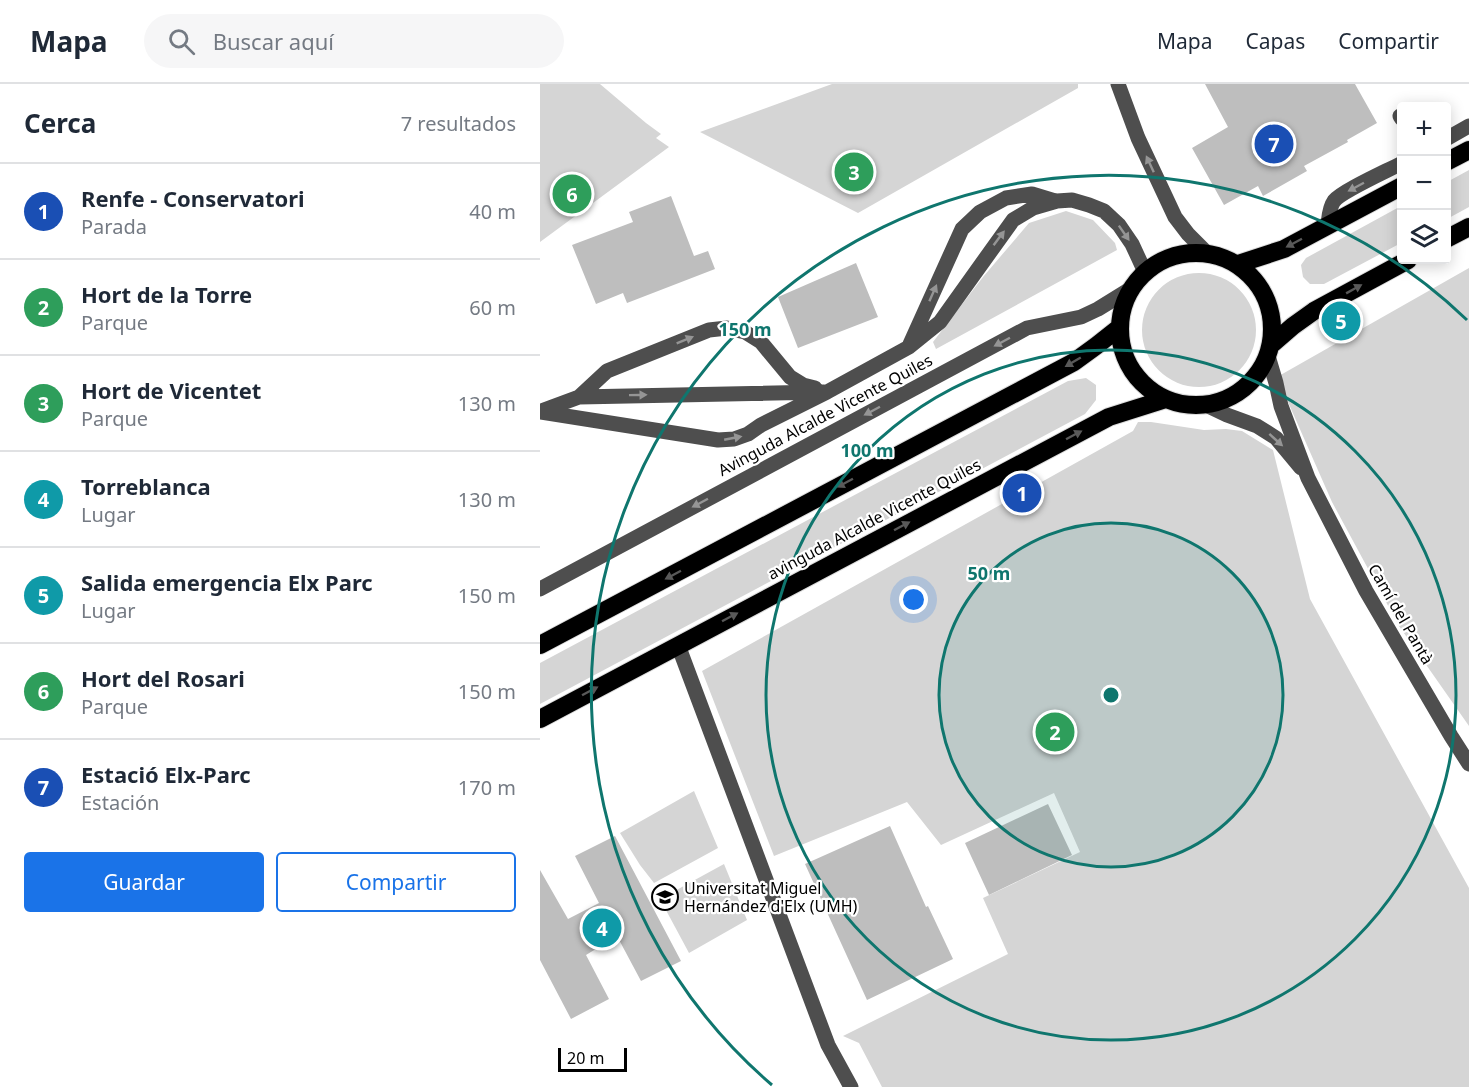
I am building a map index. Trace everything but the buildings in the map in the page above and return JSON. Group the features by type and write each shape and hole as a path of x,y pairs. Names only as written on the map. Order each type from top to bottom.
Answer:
{"highway":[{"path":"1451,159 1469,150"},
{"path":"1238,264 1284,249 1397,188"},
{"path":"1451,236 1469,227"},
{"path":"1207,253 1238,264 1264,293 1272,318 1273,332 1270,350 1261,371 1237,394 1206,405 1185,404 1166,399 1150,390 1127,362 1122,345 1120,327 1123,307 1132,288 1145,272 1159,262 1174,256 1207,253"},
{"path":"1270,350 1293,326 1314,310 1400,264"},
{"path":"540,645 1074,362 1120,327"},
{"name":"avinguda Alcalde Vicente Quiles","path":"540,719 1109,417 1166,399"}],"street":[{"path":"1119,84 1138,138 1175,217 1207,253"},
{"path":"1451,136 1469,126"},
{"path":"1328,225 1334,201 1397,165"},
{"path":"909,347 962,229 980,212 1006,198 1032,194 1057,201"},
{"path":"540,412 718,440 734,439 748,434 909,347 940,322 1012,220 1033,208 1057,201 1072,200 1104,211 1119,225 1132,244 1145,272"},
{"name":"Avinguda Alcalde Vicente Quiles","path":"540,589 1027,328 1081,316 1098,309 1132,288"},
{"path":"579,397 607,371 709,330 727,328 745,333 760,342 790,377 803,385 827,392"},
{"name":"Camí del Pantà","path":"1270,350 1281,406 1308,478 1366,591 1469,765"},
{"path":"761,425 776,403 779,392 778,374 772,357"},
{"path":"540,412 579,397 827,392"},
{"name":"Camí del Pantà","path":"1206,405 1257,426 1276,438 1308,478"},
{"path":"678,645 828,1045 851,1087"}],"shaded area":[{"path":"540,84 600,84 661,134 656,138 669,147 540,242"},
{"path":"832,84 1078,84 1078,88 858,213 700,132"},
{"path":"1469,170 1469,207 1451,217 1451,210 1451,180"},
{"path":"1397,208 1397,245 1324,284 1310,284 1303,277 1301,265 1306,258"},
{"path":"1066,211 1093,220 1115,243 1117,250 936,349 933,342 983,277 1029,223"},
{"path":"1469,268 1469,726 1399,626 1332,502 1277,377"},
{"path":"1199,273 1221,277 1239,290 1252,308 1256,330 1252,352 1239,370 1221,383 1199,387 1177,383 1159,370 1146,352 1142,330 1146,308 1159,290 1177,277"},
{"path":"1086,378 1096,385 1096,400 1085,414 540,704 540,663 1068,381"},
{"path":"1138,422 1204,430 1242,431 1273,450 1310,599 1469,888 1469,1087 882,1087 859,1043 843,1036 1008,954 983,898 1080,852 1054,793 941,845 907,802 774,856 702,671 1133,431"},
{"path":"694,791 718,848 654,883 620,833"},
{"path":"724,864 747,920 689,953 660,899"}],"place":[{"name":"Estació Elx-Parc","path":"1274,144"},
{"name":"Hort de Vicentet","path":"854,172"},
{"name":"Hort del Rosari","path":"572,194"},
{"name":"Salida emergencia Elx Parc","path":"1341,321"},
{"name":"Renfe - Conservatori","path":"1022,493"},
{"name":"Hort de la Torre","path":"1055,732"},
{"name":"Universitat Miguel Hernández d'Elx (UMH)","path":"665,897"},
{"name":"Torreblanca","path":"602,928"}]}
